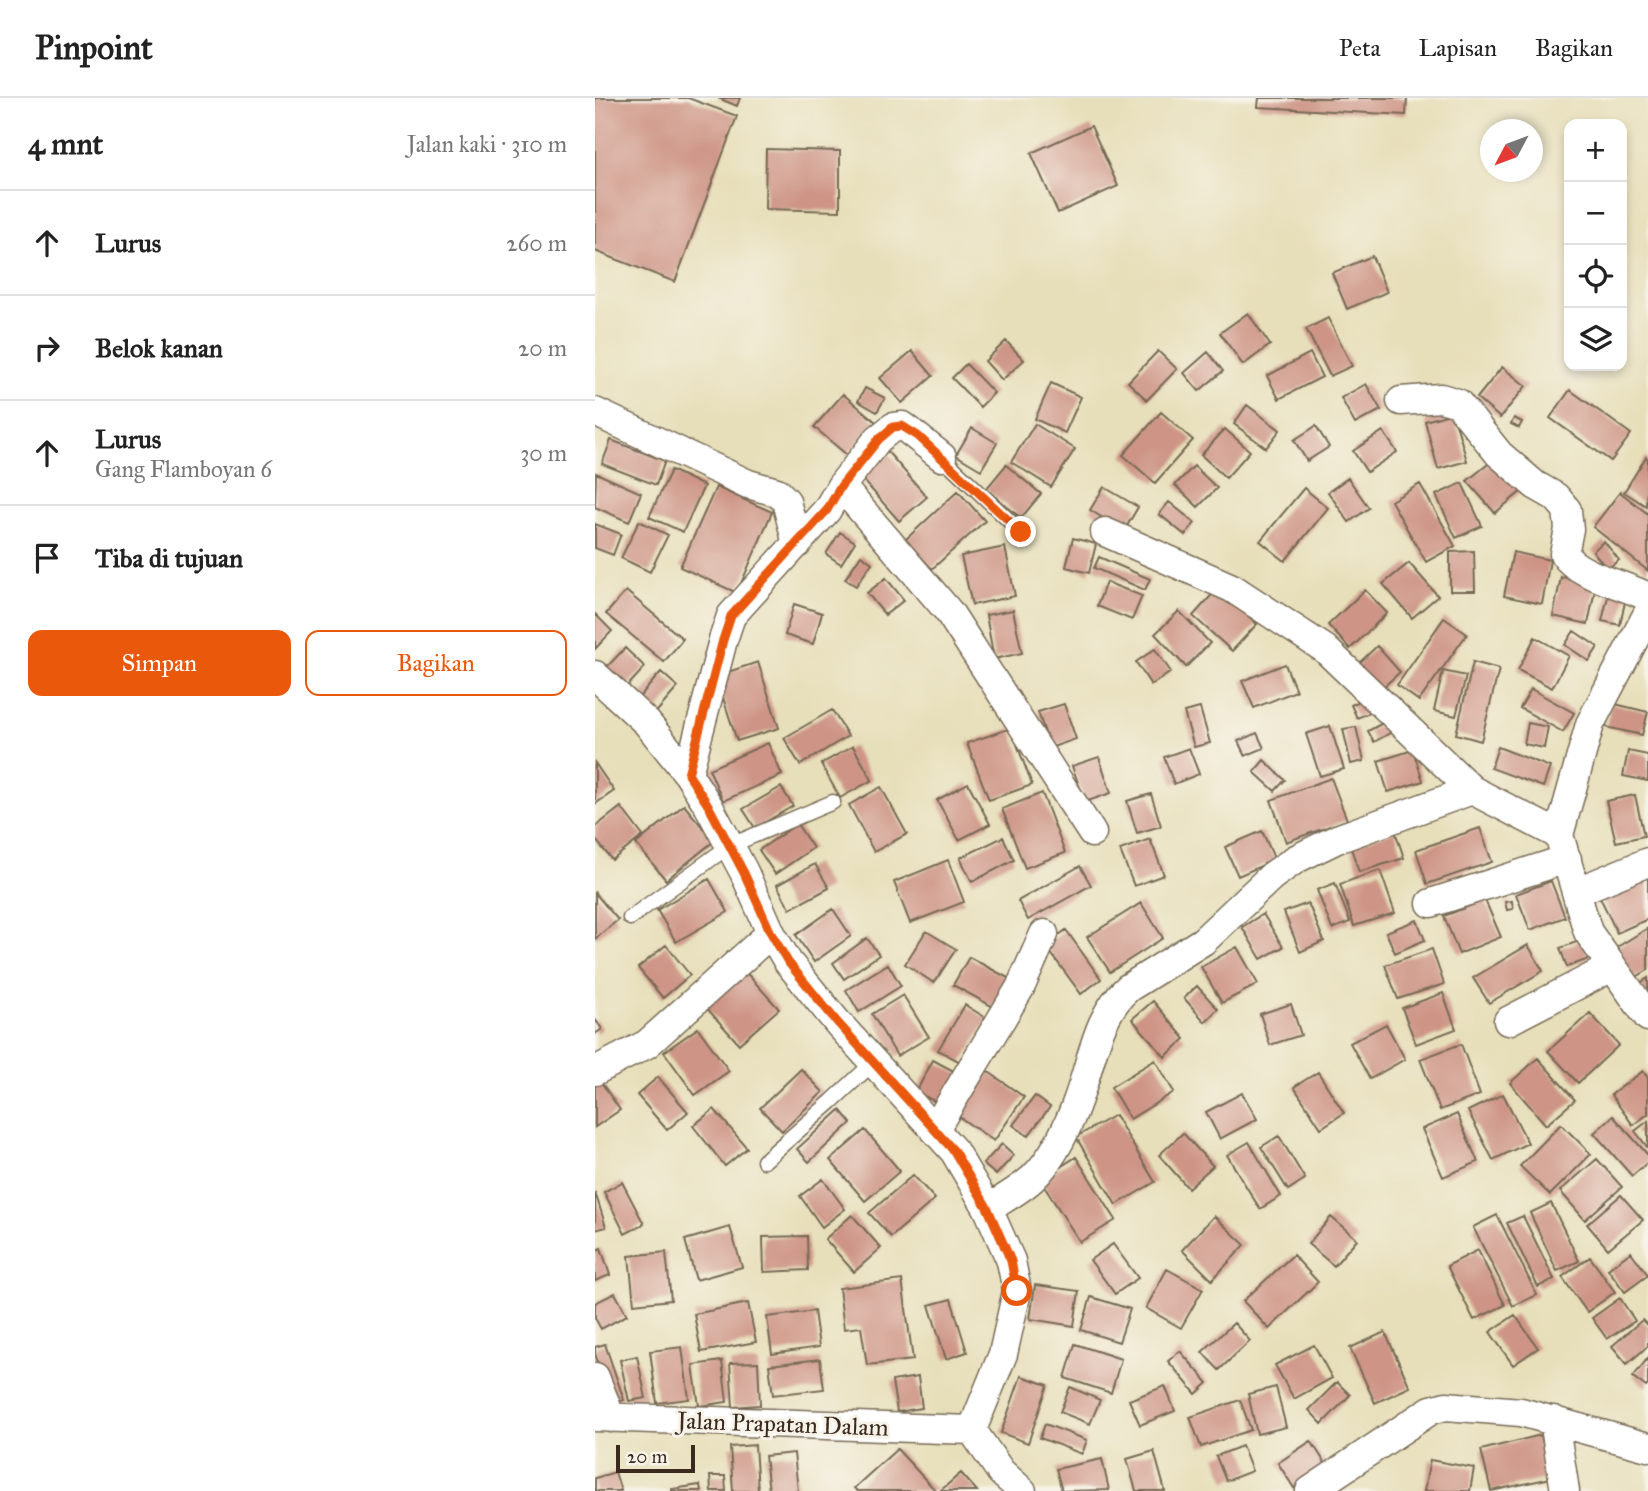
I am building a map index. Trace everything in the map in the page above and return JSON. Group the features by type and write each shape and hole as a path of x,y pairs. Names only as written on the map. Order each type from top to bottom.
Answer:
{"street":[{"path":"1401,401 1441,398 1458,403 1499,454 1535,485 1556,497 1567,510 1569,529 1563,554 1568,561 1580,569 1648,597"},
{"path":"595,412 748,484 777,492 786,501 797,544"},
{"path":"688,774 731,616 827,510 841,486 879,439 898,426 910,430 942,457"},
{"path":"841,486 949,612 1092,833"},
{"path":"1105,532 1232,588 1325,649 1472,790 1563,847"},
{"path":"1648,613 1590,724 1563,847 1588,932 1648,1017"},
{"path":"595,675 647,723 688,774 708,805 788,962 837,1022 954,1151 988,1209 1011,1261 1017,1291 1003,1354 972,1430 1001,1472 1022,1491"},
{"path":"988,1209 1034,1177 1051,1155 1077,1102 1103,1021 1118,997 1128,988 1203,941 1272,876 1296,859 1336,839 1472,790"},
{"path":"1431,903 1563,847"},
{"path":"1576,892 1648,862"},
{"path":"595,1071 647,1044 771,933"},
{"path":"935,1129 1020,988 1044,934"},
{"path":"1508,1021 1612,967"},
{"path":"595,1377 603,1418"},
{"path":"1310,1491 1431,1410 1446,1406 1521,1412 1648,1447"},
{"name":"Jalan Prapatan Dalam","path":"603,1418 972,1430"},
{"path":"1554,1420 1565,1491"}],"lane":[{"path":"942,457 1021,532"},
{"path":"630,918 729,846 833,802"},
{"path":"764,1161 874,1062"}],"building":[{"path":"595,98 688,98 737,116 675,282 595,251"},
{"path":"718,98 740,98 737,106"},
{"path":"1259,98 1407,98 1406,115 1258,107"},
{"path":"1091,126 1118,186 1058,213 1031,153"},
{"path":"766,149 840,151 840,211 765,209"},
{"path":"1372,256 1387,292 1347,309 1332,273"},
{"path":"1248,313 1270,345 1243,365 1220,333"},
{"path":"1328,318 1352,366 1330,376 1306,329"},
{"path":"1006,341 1024,360 1002,380 985,361"},
{"path":"912,351 933,376 902,403 880,378"},
{"path":"1158,351 1177,369 1147,400 1128,382"},
{"path":"1208,352 1223,371 1199,391 1184,373"},
{"path":"1310,353 1322,377 1279,399 1267,376"},
{"path":"966,364 994,393 980,407 952,378"},
{"path":"1502,367 1526,386 1500,418 1477,398"},
{"path":"1051,383 1081,397 1065,433 1035,419"},
{"path":"1366,384 1381,410 1355,424 1341,398"},
{"path":"865,388 885,398 877,412 858,401"},
{"path":"1570,390 1631,434 1611,461 1550,418"},
{"path":"843,394 876,422 847,455 814,427"},
{"path":"1247,405 1280,430 1266,448 1234,424"},
{"path":"1161,412 1193,440 1155,483 1123,455"},
{"path":"1453,413 1467,461 1438,469 1425,421"},
{"path":"1514,418 1522,422 1519,428 1511,424"},
{"path":"1035,424 1075,449 1051,487 1011,462"},
{"path":"1316,426 1329,447 1307,461 1294,440"},
{"path":"972,428 997,443 981,470 956,455"},
{"path":"1225,429 1250,451 1226,478 1201,455"},
{"path":"1383,431 1397,452 1367,472 1353,451"},
{"path":"611,440 665,461 656,485 602,464"},
{"path":"886,450 927,497 899,521 858,474"},
{"path":"1497,457 1524,489 1495,513 1467,481"},
{"path":"1646,457 1648,459 1646,506 1624,492"},
{"path":"1006,465 1041,494 1021,518 986,489"},
{"path":"1194,466 1217,488 1198,507 1175,485"},
{"path":"671,470 704,486 683,532 649,517"},
{"path":"596,473 641,493 629,522 595,507"},
{"path":"1348,478 1369,508 1349,522 1328,492"},
{"path":"1462,483 1482,526 1456,538 1436,495"},
{"path":"1420,484 1455,546 1426,562 1391,501"},
{"path":"716,487 772,512 737,593 680,567"},
{"path":"1104,487 1138,507 1124,531 1090,510"},
{"path":"1304,488 1328,508 1285,561 1260,541"},
{"path":"958,491 985,521 932,569 905,540"},
{"path":"1620,492 1648,514 1648,571 1593,527"},
{"path":"1169,502 1195,523 1185,535 1159,514"},
{"path":"639,521 668,535 650,572 621,558"},
{"path":"595,524 621,534 613,555 595,548"},
{"path":"840,532 855,542 841,564 826,554"},
{"path":"1073,538 1096,544 1089,573 1066,567"},
{"path":"1604,541 1619,560 1607,569 1593,551"},
{"path":"1005,547 1015,596 972,605 961,556"},
{"path":"1474,551 1475,591 1450,591 1450,552"},
{"path":"1513,552 1550,560 1542,604 1504,596"},
{"path":"861,555 872,563 856,586 845,579"},
{"path":"1099,557 1150,579 1145,590 1094,568"},
{"path":"1409,563 1438,596 1412,618 1383,584"},
{"path":"1561,577 1596,585 1588,624 1553,616"},
{"path":"886,578 904,600 885,615 867,593"},
{"path":"1106,582 1142,596 1132,620 1097,606"},
{"path":"1611,584 1628,588 1620,625 1602,621"},
{"path":"1218,588 1257,624 1232,651 1193,616"},
{"path":"1365,590 1387,613 1350,649 1328,625"},
{"path":"626,591 683,639 664,662 606,614"},
{"path":"794,604 822,613 813,644 785,635"},
{"path":"1013,610 1022,653 994,659 986,615"},
{"path":"1179,611 1210,643 1186,667 1155,634"},
{"path":"595,614 612,631 595,649"},
{"path":"1444,618 1467,634 1419,701 1397,685"},
{"path":"1574,631 1598,647 1589,661 1565,645"},
{"path":"1535,637 1569,656 1552,688 1518,670"},
{"path":"1377,646 1400,672 1379,691 1356,666"},
{"path":"625,648 645,667 623,691 603,671"},
{"path":"1155,649 1171,672 1151,685 1136,662"},
{"path":"758,662 779,728 737,741 716,676"},
{"path":"1473,662 1499,669 1481,741 1456,734"},
{"path":"1285,664 1296,691 1254,708 1242,681"},
{"path":"1443,671 1466,676 1456,716 1434,711"},
{"path":"661,672 678,687 652,717 635,702"},
{"path":"1531,689 1574,713 1563,732 1520,708"},
{"path":"1370,696 1376,710 1357,718 1351,705"},
{"path":"1611,703 1648,712 1642,735 1606,727"},
{"path":"1064,704 1076,739 1050,748 1038,712"},
{"path":"1200,708 1210,743 1194,747 1184,712"},
{"path":"832,710 848,736 800,765 784,738"},
{"path":"1390,719 1395,730 1374,742 1368,731"},
{"path":"1528,723 1548,727 1544,748 1524,744"},
{"path":"1330,726 1344,769 1320,776 1306,734"},
{"path":"1356,727 1364,761 1351,764 1343,729"},
{"path":"1011,728 1032,785 989,800 967,743"},
{"path":"1257,733 1264,748 1245,756 1238,741"},
{"path":"768,743 782,775 723,801 709,769"},
{"path":"853,746 872,780 840,798 821,764"},
{"path":"1498,747 1550,767 1543,787 1491,768"},
{"path":"1189,748 1199,774 1174,784 1164,757"},
{"path":"1413,750 1423,781 1388,792 1378,761"},
{"path":"1628,751 1648,755 1648,781 1623,776"},
{"path":"1099,757 1111,793 1085,802 1072,766"},
{"path":"1264,760 1285,780 1275,791 1254,772"},
{"path":"595,763 614,791 595,804"},
{"path":"1331,778 1347,820 1286,842 1271,800"},
{"path":"968,783 990,824 959,840 937,800"},
{"path":"781,787 793,806 755,828 743,809"},
{"path":"881,787 907,834 874,852 849,805"},
{"path":"1042,793 1065,853 1025,868 1002,809"},
{"path":"1151,794 1161,826 1137,833 1127,801"},
{"path":"1635,795 1644,836 1616,842 1606,801"},
{"path":"684,805 714,841 666,880 636,844"},
{"path":"621,807 643,836 612,860 595,839 595,827"},
{"path":"797,824 813,848 775,874 759,850"},
{"path":"1480,828 1492,862 1427,884 1416,850"},
{"path":"1262,831 1275,860 1238,876 1225,847"},
{"path":"1395,831 1404,858 1359,872 1350,845"},
{"path":"1003,837 1014,860 972,882 960,858"},
{"path":"1150,839 1164,875 1134,886 1120,850"},
{"path":"948,860 964,902 910,923 894,882"},
{"path":"815,864 829,888 790,909 777,885"},
{"path":"1080,866 1091,885 1028,920 1018,901"},
{"path":"1648,867 1648,919 1617,933 1597,891"},
{"path":"1380,870 1395,913 1354,926 1340,884"},
{"path":"709,879 728,912 676,942 657,910"},
{"path":"1551,881 1565,917 1530,930 1516,894"},
{"path":"1335,883 1350,922 1332,929 1317,890"},
{"path":"595,893 618,920 595,939"},
{"path":"1485,900 1501,937 1459,954 1444,916"},
{"path":"1512,901 1513,909 1507,910 1505,902"},
{"path":"1141,903 1163,938 1110,972 1087,937"},
{"path":"1308,903 1324,941 1300,952 1284,912"},
{"path":"833,909 851,936 814,962 796,935"},
{"path":"1263,914 1283,947 1261,959 1242,927"},
{"path":"1417,920 1425,940 1395,953 1386,932"},
{"path":"1648,928 1648,970 1633,979 1614,949"},
{"path":"1066,930 1101,979 1081,994 1045,945"},
{"path":"926,931 956,949 934,983 905,964"},
{"path":"867,938 879,955 844,979 833,963"},
{"path":"1582,940 1589,959 1567,967 1560,948"},
{"path":"666,945 690,975 663,998 638,968"},
{"path":"1528,945 1543,971 1489,1003 1473,978"},
{"path":"1237,947 1258,984 1222,1003 1201,967"},
{"path":"1432,949 1444,984 1398,999 1385,965"},
{"path":"969,957 1010,979 995,1008 953,985"},
{"path":"888,964 901,986 859,1012 846,990"},
{"path":"743,969 779,1009 739,1044 703,1004"},
{"path":"1648,978 1648,998 1639,984"},
{"path":"1197,986 1218,1009 1205,1022 1184,998"},
{"path":"1443,993 1456,1029 1416,1044 1402,1008"},
{"path":"903,995 929,1037 897,1056 872,1014"},
{"path":"1153,1001 1185,1039 1165,1057 1132,1019"},
{"path":"1291,1004 1301,1035 1270,1045 1260,1014"},
{"path":"965,1005 988,1019 962,1063 938,1050"},
{"path":"1590,1013 1619,1045 1578,1083 1548,1051"},
{"path":"595,1019 602,1029 595,1034"},
{"path":"1386,1024 1405,1059 1370,1079 1350,1043"},
{"path":"698,1028 729,1071 695,1095 664,1052"},
{"path":"1461,1044 1480,1095 1440,1110 1420,1059"},
{"path":"1538,1058 1575,1100 1546,1125 1510,1083"},
{"path":"933,1060 961,1075 944,1106 916,1092"},
{"path":"1155,1060 1174,1092 1130,1119 1111,1087"},
{"path":"801,1069 823,1092 782,1131 760,1108"},
{"path":"986,1070 1024,1097 994,1141 955,1114"},
{"path":"1643,1071 1648,1078 1648,1114 1633,1125 1611,1095"},
{"path":"1318,1072 1344,1113 1321,1128 1294,1087"},
{"path":"658,1077 688,1112 667,1130 637,1095"},
{"path":"601,1082 620,1110 595,1127 595,1086"},
{"path":"1242,1093 1257,1119 1220,1139 1206,1112"},
{"path":"1503,1094 1528,1143 1493,1160 1468,1111"},
{"path":"1035,1096 1050,1107 1028,1136 1013,1125"},
{"path":"714,1109 747,1148 725,1166 693,1126"},
{"path":"840,1110 851,1123 809,1162 797,1149"},
{"path":"1457,1114 1478,1162 1443,1177 1422,1129"},
{"path":"1115,1115 1155,1182 1116,1205 1076,1137"},
{"path":"1613,1116 1648,1155 1648,1162 1632,1176 1594,1133"},
{"path":"1648,1121 1648,1148 1635,1131"},
{"path":"1561,1124 1591,1154 1550,1195 1520,1166"},
{"path":"865,1130 900,1171 865,1201 830,1160"},
{"path":"1183,1133 1213,1166 1188,1188 1159,1155"},
{"path":"1279,1136 1305,1179 1288,1190 1261,1147"},
{"path":"1249,1142 1281,1196 1260,1209 1227,1155"},
{"path":"1002,1144 1014,1155 996,1175 983,1164"},
{"path":"1076,1157 1116,1220 1080,1242 1040,1180"},
{"path":"1597,1159 1622,1187 1585,1220 1560,1191"},
{"path":"913,1175 935,1199 891,1237 869,1213"},
{"path":"823,1179 845,1209 822,1227 800,1196"},
{"path":"622,1182 644,1224 625,1234 604,1192"},
{"path":"595,1192 606,1227 595,1230"},
{"path":"1621,1195 1643,1220 1608,1249 1587,1224"},
{"path":"1551,1203 1579,1261 1557,1271 1530,1213"},
{"path":"852,1215 881,1248 854,1272 825,1239"},
{"path":"1497,1215 1537,1295 1513,1306 1473,1227"},
{"path":"1214,1216 1245,1245 1212,1280 1182,1250"},
{"path":"1523,1216 1554,1279 1538,1287 1507,1223"},
{"path":"1331,1217 1357,1239 1334,1266 1308,1244"},
{"path":"730,1227 742,1267 696,1280 685,1240"},
{"path":"807,1236 808,1270 764,1272 763,1237"},
{"path":"1113,1244 1138,1278 1115,1294 1090,1260"},
{"path":"601,1248 610,1275 595,1281 595,1251"},
{"path":"1478,1250 1505,1305 1474,1320 1447,1266"},
{"path":"666,1252 671,1300 634,1304 629,1256"},
{"path":"1631,1252 1648,1275 1625,1292 1608,1269"},
{"path":"1293,1255 1318,1282 1269,1329 1243,1301"},
{"path":"1590,1257 1615,1292 1587,1312 1562,1277"},
{"path":"1167,1269 1203,1289 1181,1328 1146,1308"},
{"path":"902,1280 913,1360 867,1365 861,1327 844,1329 839,1288"},
{"path":"1035,1285 1079,1291 1074,1326 1030,1319"},
{"path":"615,1293 627,1315 601,1329 595,1318 595,1303"},
{"path":"1091,1297 1130,1309 1119,1342 1081,1330"},
{"path":"1620,1298 1635,1321 1607,1339 1592,1318"},
{"path":"951,1299 967,1352 946,1359 929,1305"},
{"path":"748,1303 756,1342 701,1352 694,1314"},
{"path":"814,1311 819,1347 772,1354 767,1317"},
{"path":"1515,1315 1538,1348 1513,1365 1490,1332"},
{"path":"1642,1320 1648,1326 1648,1346 1627,1364 1612,1346"},
{"path":"1234,1323 1250,1341 1219,1370 1202,1352"},
{"path":"1385,1332 1410,1387 1375,1403 1350,1348"},
{"path":"605,1344 624,1400 612,1403 595,1354 595,1347"},
{"path":"1075,1344 1121,1359 1111,1393 1065,1378"},
{"path":"1314,1345 1332,1378 1294,1399 1275,1365"},
{"path":"682,1347 689,1399 657,1403 650,1351"},
{"path":"1180,1351 1208,1383 1196,1394 1168,1361"},
{"path":"637,1356 646,1398 629,1401 620,1360"},
{"path":"1648,1358 1648,1385 1646,1387 1633,1377"},
{"path":"820,1359 824,1389 773,1395 769,1365"},
{"path":"722,1361 727,1402 699,1406 693,1365"},
{"path":"758,1362 760,1405 733,1407 730,1363"},
{"path":"1021,1376 1048,1385 1028,1443 1001,1433"},
{"path":"918,1377 922,1408 897,1412 892,1381"},
{"path":"1337,1382 1350,1395 1322,1424 1309,1410"},
{"path":"1165,1386 1175,1411 1140,1425 1129,1400"},
{"path":"1070,1387 1100,1400 1090,1424 1060,1412"},
{"path":"1276,1387 1286,1427 1257,1434 1248,1394"},
{"path":"1240,1400 1251,1430 1201,1447 1190,1417"},
{"path":"1045,1424 1087,1440 1082,1454 1040,1438"},
{"path":"1541,1435 1551,1478 1491,1491 1481,1450"},
{"path":"1311,1441 1327,1466 1294,1488 1278,1463"},
{"path":"755,1445 758,1491 733,1491 730,1447"},
{"path":"1242,1446 1252,1471 1226,1481 1216,1456"},
{"path":"897,1449 936,1491 857,1491 854,1488"},
{"path":"1154,1451 1165,1491 1136,1491 1127,1459"},
{"path":"794,1453 798,1491 769,1491 765,1456"},
{"path":"1102,1459 1109,1490 1062,1491 1056,1469"},
{"path":"1430,1460 1474,1468 1470,1491 1424,1491"},
{"path":"615,1472 621,1491 595,1491 595,1478"},
{"path":"961,1473 977,1491 940,1491"},
{"path":"710,1476 725,1476 726,1491 711,1491"},
{"path":"700,1485 701,1491 672,1491 672,1489"}],"route":[{"path":"1017,1291 1011,1261 988,1209 954,1151 837,1022 788,962 708,805 688,774 731,616 827,510 841,486 879,439 893,427 902,426 918,436 1021,532"}]}
